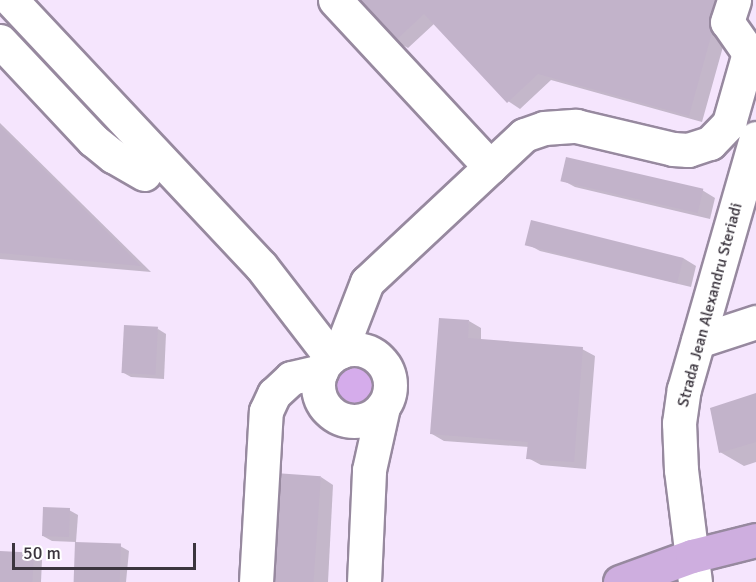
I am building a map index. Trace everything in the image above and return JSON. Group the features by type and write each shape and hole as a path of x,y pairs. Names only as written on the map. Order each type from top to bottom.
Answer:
{"main road":[{"path":"620,582 693,569 756,540"}],"street":[{"path":"10,0 261,266 337,359"},
{"path":"335,0 490,167"},
{"path":"383,407 369,418 351,421 332,413 320,394 337,359 367,282 524,135 560,126 576,126 674,149 688,150 710,143 729,123 746,96 752,40 728,22 734,0"},
{"path":"0,18 144,174 337,359"},
{"path":"0,41 93,140 113,156 144,174"},
{"name":"Strada Jean Alexandru Steriadi","path":"693,569 678,440 684,388 756,138"},
{"path":"698,341 756,322"},
{"path":"256,582 267,411 274,394 291,378 337,359 383,363 388,371 390,390 383,407 369,470 364,582"},
{"path":"342,418 356,438 369,470"}],"shaded area":[{"path":"354,361 370,368 377,384 370,400 354,407 338,400 331,384 338,368"}],"building":[{"path":"355,0 721,0 689,116 538,74 507,103 424,14 394,42"},
{"path":"0,126 141,266 0,253"},
{"path":"566,157 703,189 698,213 560,181"},
{"path":"531,220 683,258 677,283 525,245"},
{"path":"439,318 469,320 468,338 583,347 574,462 526,459 528,442 430,434"},
{"path":"124,325 158,327 155,375 121,373"},
{"path":"756,393 756,442 719,453 710,408"},
{"path":"275,473 321,476 313,582 267,582"},
{"path":"43,507 70,508 69,537 42,536"},
{"path":"75,542 121,544 120,582 74,582"},
{"path":"0,551 34,553 32,582 0,582"}]}
